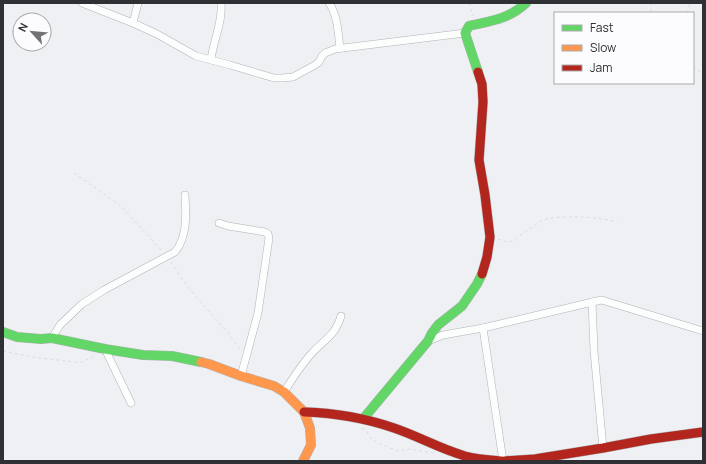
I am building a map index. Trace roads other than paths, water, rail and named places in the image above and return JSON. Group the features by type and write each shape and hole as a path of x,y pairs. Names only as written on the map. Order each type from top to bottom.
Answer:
{"street":[{"path":"82,3 133,23 169,40 196,56 267,76 282,78 296,75 317,63 325,53 335,49 465,33"},
{"path":"133,23 138,3"},
{"path":"211,60 212,49 218,33 222,8 221,3"},
{"path":"329,3 336,18 340,48"},
{"path":"362,423 428,341 438,325 462,306 477,284 483,272 490,237 479,160 483,102 482,84 465,33 467,28 507,17 526,3"},
{"path":"52,338 60,325 82,304 104,290 175,252 180,246 184,234 186,215 185,194"},
{"path":"219,223 228,226 265,232 268,234 269,238 258,313 241,376"},
{"path":"428,341 443,335 483,328 605,300 703,331"},
{"path":"592,302 594,351 603,448"},
{"path":"284,392 304,362 334,332 341,316"},
{"path":"483,328 503,461"},
{"path":"3,332 17,337 42,339 52,338 105,350 142,355 172,356 209,364 274,386 284,392 304,412 312,437 311,445 303,461"},
{"path":"105,350 131,403"},
{"path":"304,412 321,412 362,423 394,428 474,458 503,461 535,458 703,432"}]}
